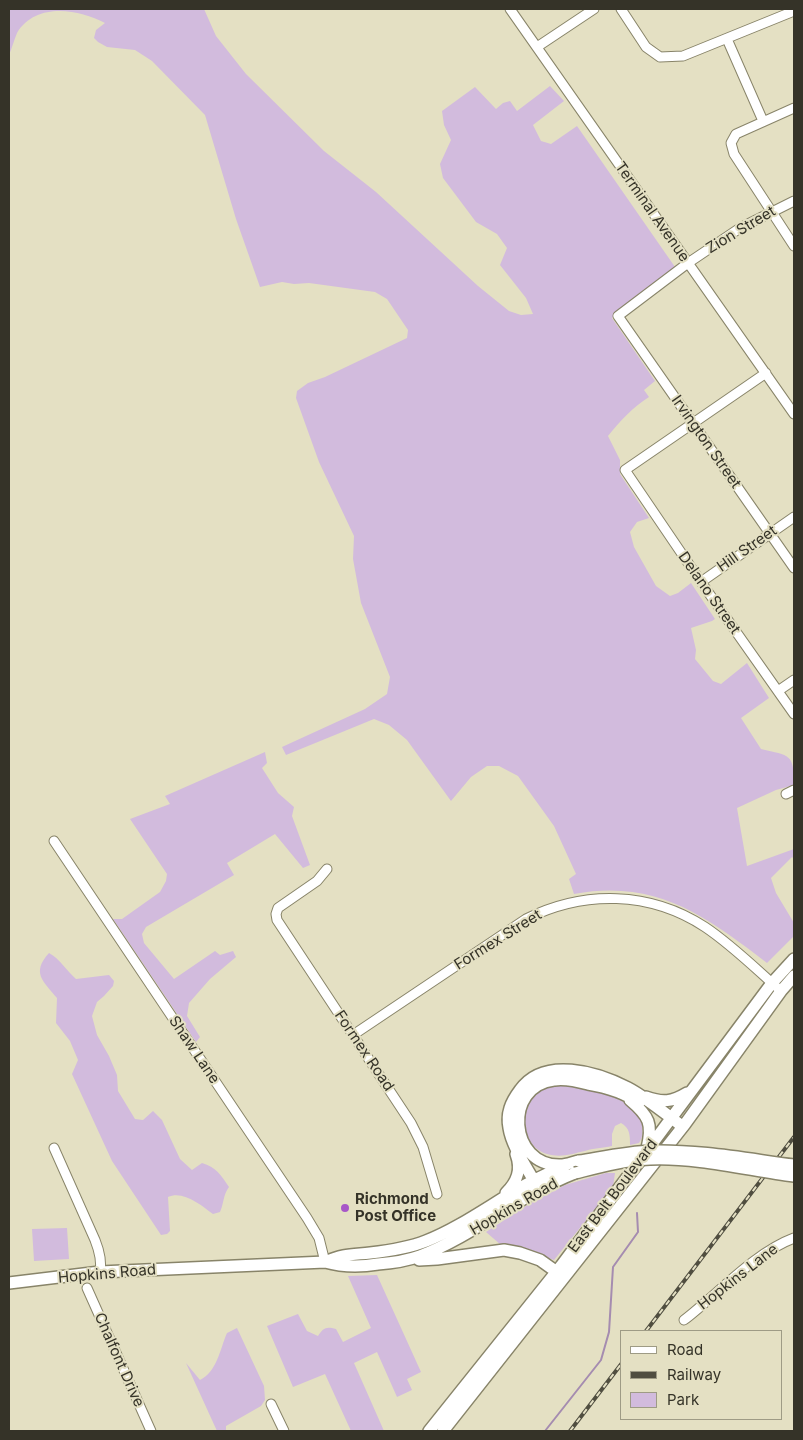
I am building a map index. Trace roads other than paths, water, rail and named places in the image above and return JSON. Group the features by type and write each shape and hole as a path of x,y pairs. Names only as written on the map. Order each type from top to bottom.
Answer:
{"main road":[{"name":"East Belt Boulevard","path":"443,1431 561,1275 693,1089 772,983 794,959"},
{"name":"East Belt Boulevard","path":"429,1431 683,1127 781,991 794,976"},
{"path":"536,1185 512,1138 509,1130 508,1116 511,1104 524,1084 537,1075 558,1070 588,1073 616,1082 630,1094 683,1127"},
{"path":"579,1161 560,1165 550,1164 541,1160 524,1144 520,1137 518,1115 522,1103 529,1094 545,1082 565,1080 601,1086 653,1100 668,1101 676,1100 693,1089"},
{"path":"630,1094 649,1121 650,1134 646,1153"},
{"path":"499,1200 515,1183 519,1170 512,1138"},
{"name":"Hopkins Road","path":"9,1284 100,1272 325,1262 341,1266 370,1265 408,1260 460,1238 536,1185 579,1161 630,1152 679,1151 706,1153 794,1165"},
{"name":"Hopkins Road","path":"325,1262 341,1255 391,1251 423,1242 462,1224 499,1200 536,1185 618,1163 652,1159 700,1162 794,1176"},
{"path":"408,1260 437,1259 504,1250 540,1260 561,1275"}],"street":[{"name":"Terminal Avenue","path":"510,9 794,414"},
{"path":"536,47 594,9"},
{"path":"621,9 646,47 660,57 684,56 794,11"},
{"path":"726,39 763,121"},
{"path":"794,108 736,134 733,138 732,148 734,154 794,246"},
{"name":"Zion Street","path":"618,316 688,263 740,228 794,201"},
{"name":"Irvington Street","path":"618,316 794,568"},
{"path":"694,424 766,373"},
{"name":"Delano Street","path":"694,424 625,470 794,714"},
{"name":"Hill Street","path":"701,582 794,517"},
{"path":"778,691 794,680"},
{"name":"Shaw Lane","path":"54,841 307,1218 319,1238 325,1262"},
{"name":"Formex Road","path":"327,869 317,881 281,906 276,916 280,925 411,1123 423,1147 437,1194"},
{"name":"Formex Street","path":"353,1035 526,919 556,906 594,898 640,900 683,914 720,938 781,991"},
{"path":"54,1148 97,1245 101,1265 100,1272"},
{"name":"Hopkins Lane","path":"684,1320 759,1257 782,1242 794,1238"},
{"name":"Chalfont Drive","path":"87,1288 151,1431"},
{"path":"271,1404 284,1431"}],"waterway":[{"path":"545,1431 601,1360 609,1332 613,1267 638,1232 637,1213"}],"railway":[{"path":"647,1330 794,1137"},
{"path":"570,1431 620,1366"}],"place":[{"name":"Richmond Post Office","path":"345,1208"}]}
